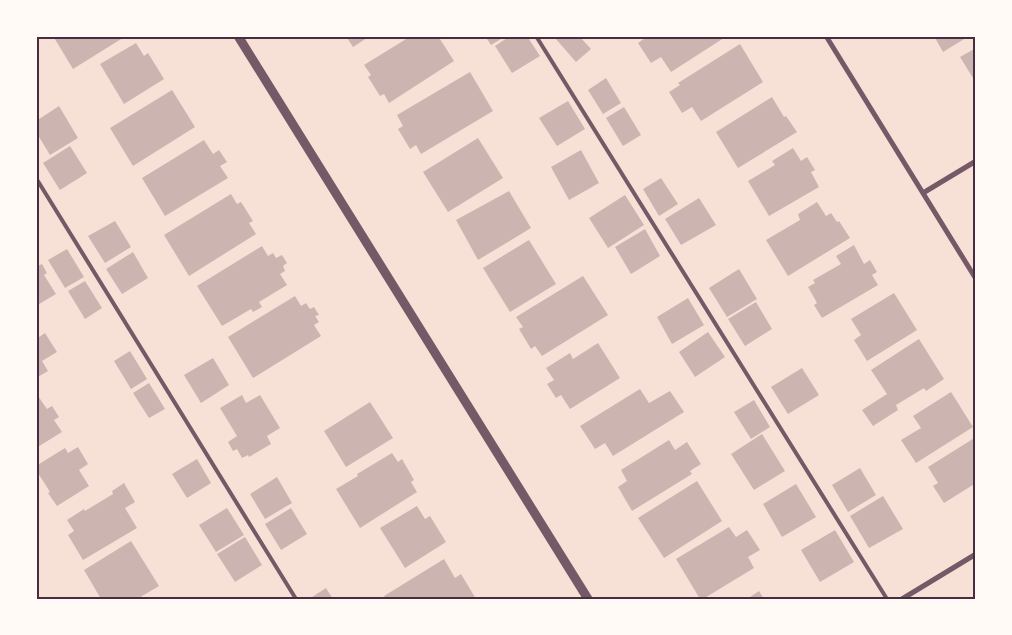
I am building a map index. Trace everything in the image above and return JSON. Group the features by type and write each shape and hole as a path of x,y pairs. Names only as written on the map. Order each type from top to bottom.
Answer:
{"street":[{"path":"238,36 588,599"},
{"path":"826,36 976,279"},
{"path":"924,194 976,161"},
{"path":"902,599 976,554"}],"lane":[{"path":"536,36 887,599"},
{"path":"36,178 296,599"}],"building":[{"path":"53,36 126,36 73,69"},
{"path":"346,36 370,36 353,47"},
{"path":"411,36 438,36 454,61 389,103 384,94 380,96 368,77 371,75 364,65"},
{"path":"485,36 506,36 491,45"},
{"path":"510,36 527,36 540,56 512,73 495,46"},
{"path":"557,36 579,36 591,49 576,62 555,38"},
{"path":"648,36 727,36 671,72 661,57 651,63 638,43"},
{"path":"934,36 969,36 943,52"},
{"path":"136,43 144,56 148,53 164,79 124,104 100,64"},
{"path":"740,44 763,82 701,121 692,107 682,113 669,92 680,85 678,83"},
{"path":"976,48 976,83 960,57"},
{"path":"470,72 493,111 421,154 416,145 410,149 398,129 403,126 397,115"},
{"path":"606,78 621,103 603,114 588,90"},
{"path":"172,90 195,127 133,166 110,128"},
{"path":"772,97 784,117 786,116 797,132 738,168 716,132"},
{"path":"568,101 585,129 557,146 539,118"},
{"path":"59,106 78,138 50,155 36,132 36,121"},
{"path":"624,107 641,135 623,146 606,118"},
{"path":"478,138 503,178 448,212 423,172"},
{"path":"204,140 213,154 219,150 227,162 220,166 228,178 165,216 142,178"},
{"path":"70,146 87,173 60,190 43,163"},
{"path":"793,148 801,161 807,157 815,170 811,172 819,187 769,216 748,181 775,165 772,161"},
{"path":"581,150 599,183 569,200 551,167"},
{"path":"661,178 678,204 659,216 643,189"},
{"path":"509,191 531,228 478,260 456,220"},
{"path":"231,194 237,204 241,202 253,221 249,223 256,234 189,276 164,235"},
{"path":"625,195 644,225 608,248 589,218"},
{"path":"699,198 716,225 681,245 665,219"},
{"path":"817,202 826,216 831,213 837,222 839,221 850,238 788,276 766,240 800,220 798,214"},
{"path":"115,221 131,247 105,263 88,236"},
{"path":"645,229 660,256 631,274 615,247"},
{"path":"529,240 556,284 510,312 483,268"},
{"path":"854,245 864,264 870,260 877,272 872,275 878,285 822,318 814,305 817,303 808,287 815,283 813,280 841,264 836,256"},
{"path":"262,246 268,256 273,253 276,258 282,255 287,263 283,266 285,271 280,274 287,285 259,302 262,307 253,312 251,309 222,326 197,286"},
{"path":"67,249 84,277 65,288 48,260"},
{"path":"133,252 148,278 122,294 106,269"},
{"path":"36,263 38,266 42,264 47,273 44,275 56,294 36,306"},
{"path":"739,269 757,299 727,317 709,288"},
{"path":"583,276 608,315 542,356 535,346 531,349 519,329 523,327 516,317"},
{"path":"85,281 102,308 85,319 68,291"},
{"path":"894,293 917,330 867,361 854,340 861,335 851,319"},
{"path":"295,296 301,306 306,303 310,309 314,307 319,315 315,316 319,322 314,325 321,336 253,378 228,337"},
{"path":"688,298 704,325 672,344 657,317"},
{"path":"756,302 772,329 745,346 728,319"},
{"path":"708,332 725,357 695,377 679,352"},
{"path":"45,333 57,352 42,361 48,371 36,378 36,339"},
{"path":"919,339 944,379 926,391 924,388 896,405 898,410 873,426 862,410 887,394 871,370"},
{"path":"598,343 620,378 570,409 561,395 556,398 547,384 554,380 546,368 570,353 573,359"},
{"path":"130,351 147,379 131,389 114,361"},
{"path":"213,358 229,385 201,403 184,375"},
{"path":"802,368 819,395 788,414 771,387"},
{"path":"149,383 165,409 149,418 133,393"},
{"path":"640,389 649,403 670,391 684,412 613,456 605,443 595,449 580,426"},
{"path":"951,392 973,427 916,463 901,440 921,428 913,416"},
{"path":"242,395 246,403 260,395 280,428 267,436 271,444 249,457 248,455 242,458 237,449 233,451 228,442 237,436 220,408"},
{"path":"38,396 47,409 52,406 59,417 54,420 62,432 36,448 36,397"},
{"path":"754,400 770,427 751,439 734,412"},
{"path":"370,402 393,438 346,467 324,431"},
{"path":"762,434 785,471 754,490 731,454"},
{"path":"976,437 976,483 944,503 933,486 938,483 928,467"},
{"path":"669,440 675,450 687,442 701,464 690,471 692,474 632,511 618,487 627,481 621,470"},
{"path":"78,447 88,464 79,470 89,486 57,506 48,493 50,492 36,470 36,466 65,448 68,453"},
{"path":"392,453 398,462 402,459 414,480 411,482 417,492 360,528 336,489"},
{"path":"197,459 211,483 187,498 172,474"},
{"path":"860,468 876,495 848,512 832,485"},
{"path":"277,477 292,503 265,519 250,494"},
{"path":"697,481 722,521 664,558 638,518"},
{"path":"124,483 135,502 125,508 137,528 83,560 68,535 74,531 67,520 113,494 112,491"},
{"path":"796,484 816,517 782,537 763,504"},
{"path":"883,496 903,529 869,548 850,516"},
{"path":"417,506 425,519 430,516 446,542 405,568 380,528"},
{"path":"227,508 244,535 216,552 199,525"},
{"path":"291,508 307,534 281,550 265,524"},
{"path":"729,527 736,537 747,530 760,550 748,557 754,568 700,599 676,559"},
{"path":"835,530 854,562 820,582 801,550"},
{"path":"245,537 262,565 235,582 217,554"},
{"path":"131,541 159,586 137,599 101,599 84,570"},
{"path":"444,559 455,578 461,574 476,599 386,599 384,596"},
{"path":"326,588 333,599 309,599"},
{"path":"759,591 764,599 747,599"}]}
